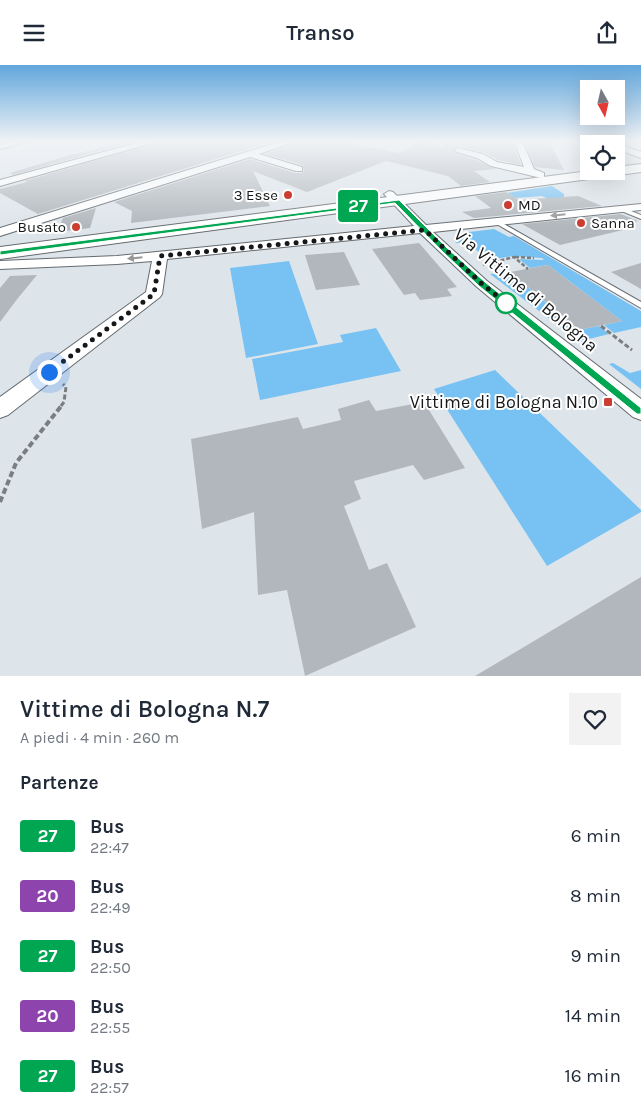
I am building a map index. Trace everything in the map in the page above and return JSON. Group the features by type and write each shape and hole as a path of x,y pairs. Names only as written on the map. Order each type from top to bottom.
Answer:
{"main road":[{"path":"0,253 393,198 536,173 580,170"},
{"path":"0,245 637,170"}],"street":[{"path":"0,183 50,170"},
{"path":"0,232 200,170"},
{"path":"520,170 536,173"},
{"path":"534,170 536,173"},
{"name":"Via Vittime di Bologna","path":"393,198 464,268 641,411"},
{"path":"0,265 117,260 641,207"},
{"path":"0,409 154,294 160,256"}],"lane":[{"path":"621,209 641,217"},
{"path":"497,222 641,305"}],"path":[{"path":"514,257 528,269"},
{"path":"464,268 514,257 541,259"},
{"path":"601,326 632,350"},
{"path":"0,502 16,463 64,402 66,387 49,372"}],"shaded area":[{"path":"552,186 564,194 559,204 542,196 516,198 507,193"},
{"path":"494,229 509,237 514,236 641,311 641,327 614,333 604,325 622,321 548,265 530,268 519,259 544,260 542,258 513,256 488,260 467,242 456,243 454,239 461,233"},
{"path":"289,261 318,344 246,358 230,268"},
{"path":"510,272 578,330 599,326 609,334 585,340 596,350 592,351 490,274"},
{"path":"376,328 401,371 260,400 252,359 343,342 340,335"},
{"path":"613,363 630,373 641,370 641,389 609,364"},
{"path":"495,370 641,512 547,566 434,389"}],"building":[{"path":"22,170 33,170 13,175 10,173"},
{"path":"64,170 182,170 38,214 0,193 0,189 27,182 25,181"},
{"path":"217,170 284,170 295,173 302,173 304,170 364,170 307,192 253,171 270,206 131,223 132,211 114,202"},
{"path":"421,170 490,170 474,171 490,182 461,186 448,176"},
{"path":"506,192 519,200 578,196 602,206 474,218 462,212 491,208 475,196"},
{"path":"96,208 90,228 57,232 63,218"},
{"path":"621,214 638,221 617,227 623,230 560,245 522,224"},
{"path":"419,243 457,287 447,289 452,296 420,300 415,293 404,295 372,249"},
{"path":"344,252 360,285 316,290 305,255"},
{"path":"641,263 641,289 611,272"},
{"path":"548,265 622,321 579,330 510,272"},
{"path":"37,275 0,322 0,288 10,276"},
{"path":"369,400 376,411 424,402 465,468 424,480 413,465 354,481 361,499 344,506 369,570 387,563 416,627 305,676 287,590 258,595 254,512 202,529 191,439 298,417 303,429 341,420 338,409"},
{"path":"641,577 641,676 475,676 576,616"}],"bus line":[{"name":"27","path":"0,253 397,201 445,251 482,284 641,411"}],"place":[{"name":"3 Esse","path":"288,195"},
{"name":"MD","path":"508,205"},
{"name":"Sanna","path":"581,223"},
{"name":"Busato","path":"76,227"},
{"name":"Vittime di Bologna N.10","path":"608,402"}],"route":[{"path":"49,372 154,294 160,256 425,230 445,251 509,305 506,303"}]}
